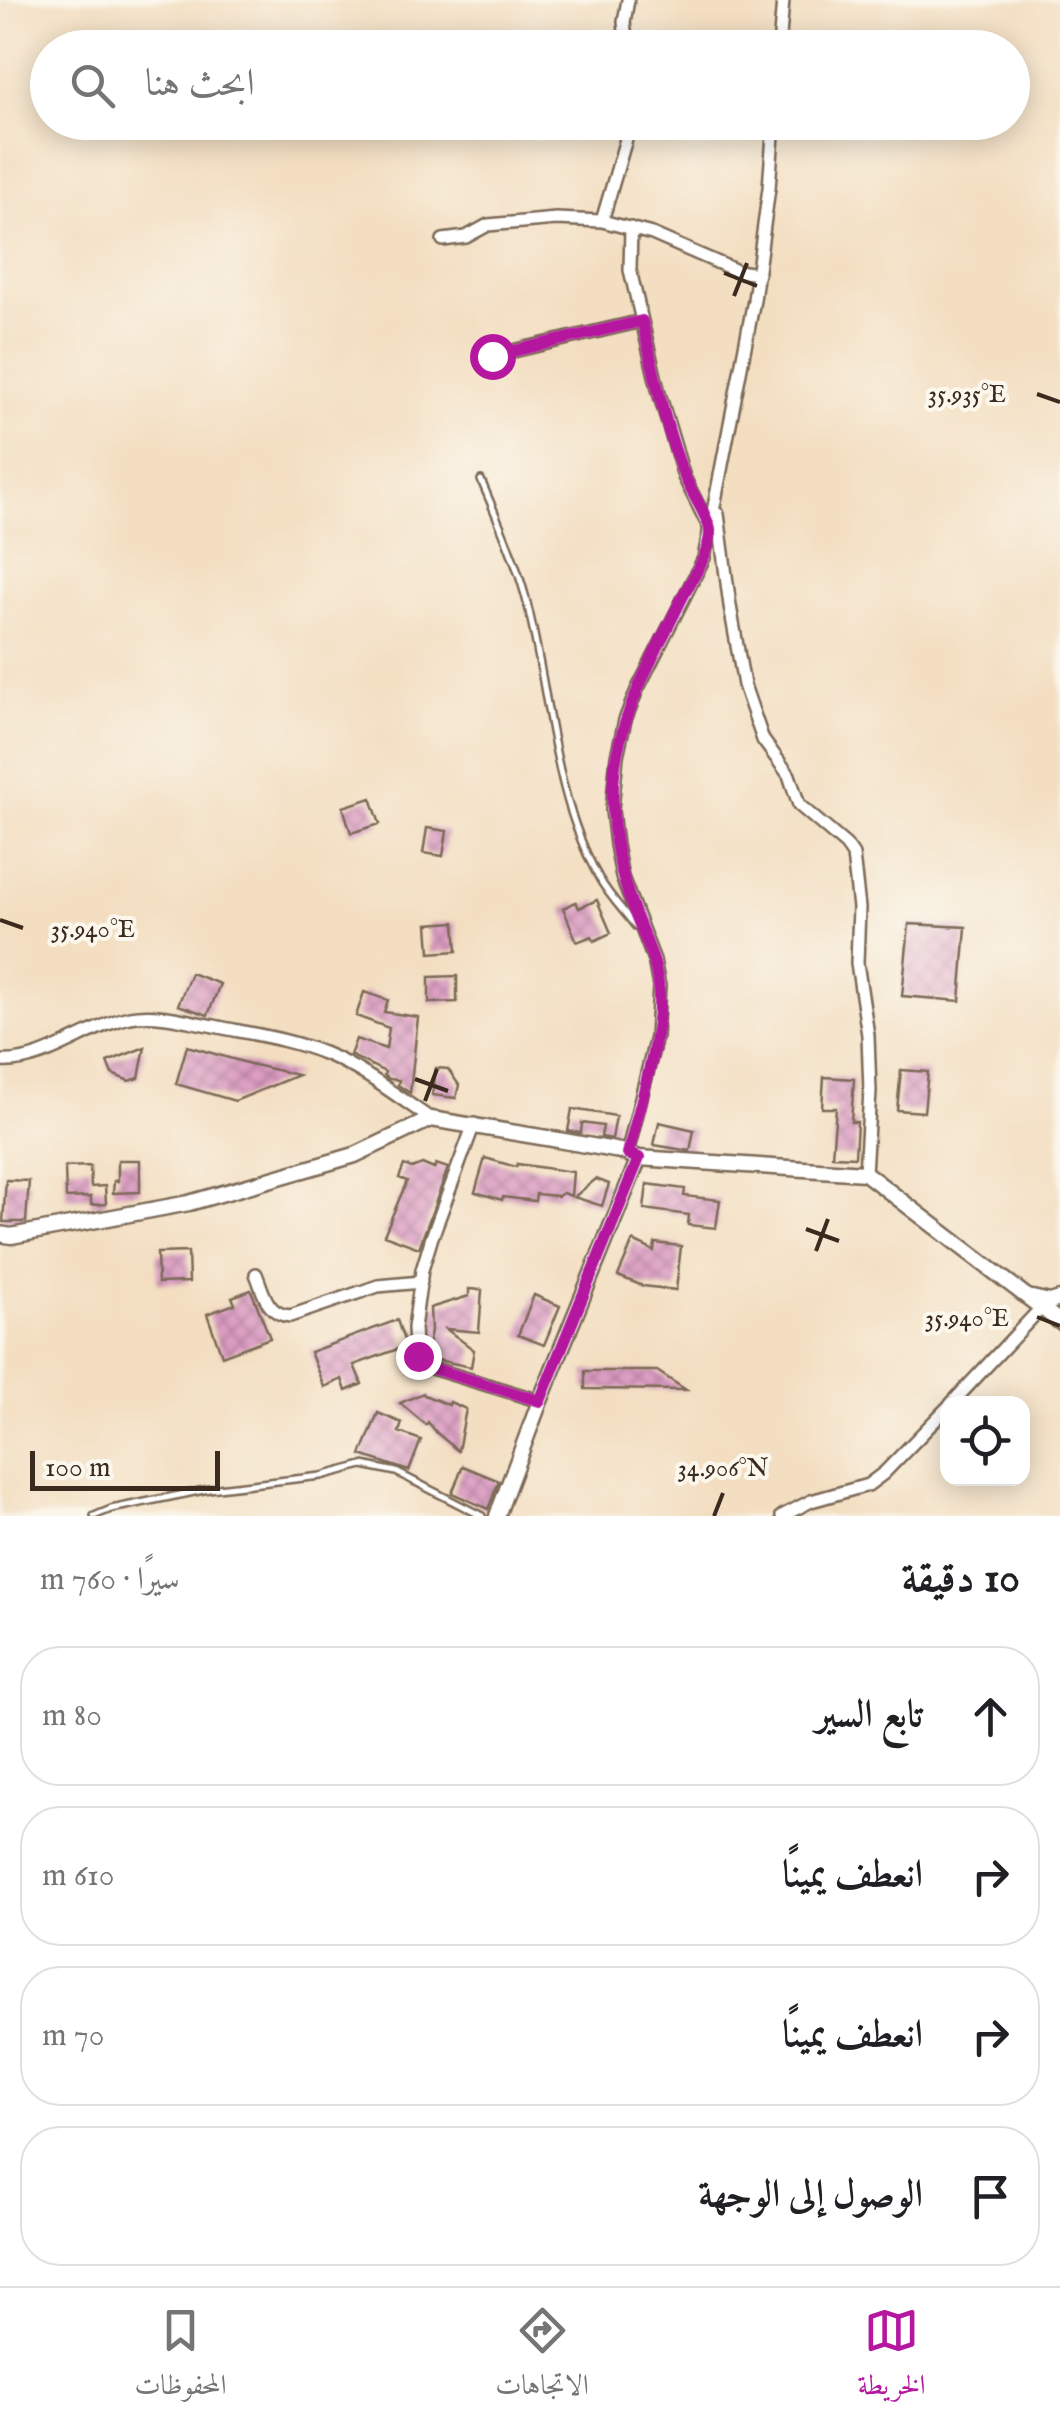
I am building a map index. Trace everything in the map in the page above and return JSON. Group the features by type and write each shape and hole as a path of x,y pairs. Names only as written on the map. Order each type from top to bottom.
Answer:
{"street":[{"path":"625,30 628,0"},
{"path":"780,30 783,0"},
{"path":"602,221 625,140"},
{"path":"496,1516 633,1156 656,1037 659,986 648,942 622,877 616,845 612,810 617,756 636,690 704,558 758,274 773,140"},
{"path":"443,240 466,237 488,225 556,219 602,221 652,234 736,272 758,274"},
{"path":"631,228 630,270 670,435 684,477 710,529"},
{"path":"492,356 642,321"},
{"path":"716,500 744,685 762,740 789,775 799,805 853,854 859,908 857,963 868,1035 866,1173"},
{"path":"0,1061 29,1058 106,1024 156,1015 295,1043 330,1055 431,1119 633,1156 866,1173 1060,1322"},
{"path":"0,1234 11,1236 189,1202 355,1154 431,1119"},
{"path":"474,1124 420,1282 415,1346 428,1367 540,1401"},
{"path":"256,1274 269,1308 290,1316 378,1286 420,1282"},
{"path":"1026,1296 1050,1302 1060,1299"},
{"path":"958,1396 1041,1308"},
{"path":"782,1516 811,1501 868,1485 940,1414"}],"lane":[{"path":"482,480 526,596 566,791 581,838 600,880 648,942"},
{"path":"94,1516 209,1488 322,1476 363,1465 396,1472 482,1516"}],"building":[{"path":"371,798 380,824 351,833 343,807"},
{"path":"427,828 447,831 443,856 423,853"},
{"path":"597,900 611,933 594,941 592,936 577,942 563,908 576,902 579,908"},
{"path":"455,922 457,951 430,953 428,924"},
{"path":"909,924 966,927 960,1001 902,996"},
{"path":"191,973 220,984 208,1015 178,1005"},
{"path":"457,976 457,1002 429,1003 429,977"},
{"path":"364,992 388,1000 384,1012 418,1017 410,1093 398,1085 399,1080 389,1079 385,1072 350,1055 356,1039 386,1049 389,1028 356,1016"},
{"path":"187,1046 298,1075 235,1101 176,1084"},
{"path":"145,1047 139,1078 129,1081 112,1074 107,1062"},
{"path":"436,1068 448,1069 459,1085 456,1098 432,1095"},
{"path":"901,1070 928,1072 924,1112 897,1110"},
{"path":"824,1077 854,1079 851,1122 857,1122 855,1157 832,1156 836,1108 822,1108"},
{"path":"572,1109 616,1116 612,1139 601,1137 603,1126 582,1123 581,1133 568,1131"},
{"path":"659,1122 694,1130 690,1151 654,1145"},
{"path":"485,1158 516,1167 517,1164 573,1172 571,1196 536,1194 535,1201 503,1197 502,1200 475,1192"},
{"path":"118,1160 140,1160 140,1192 113,1193 114,1181 118,1181"},
{"path":"422,1164 434,1169 436,1164 448,1168 419,1248 384,1235 407,1181 399,1178 404,1165 412,1168"},
{"path":"90,1166 91,1187 105,1186 106,1204 91,1205 91,1197 66,1198 65,1167"},
{"path":"596,1179 609,1184 602,1206 574,1197"},
{"path":"6,1180 29,1181 26,1222 3,1222"},
{"path":"647,1184 685,1189 684,1196 720,1200 716,1228 688,1225 689,1215 644,1209"},
{"path":"633,1241 654,1251 655,1243 681,1246 676,1290 643,1286 618,1276"},
{"path":"188,1252 189,1282 158,1283 157,1253"},
{"path":"469,1289 482,1290 479,1332 446,1329 474,1350 471,1367 433,1359 427,1353 430,1308 469,1296"},
{"path":"251,1290 270,1338 222,1356 207,1314 235,1304 232,1297"},
{"path":"534,1295 560,1306 544,1345 518,1335"},
{"path":"397,1320 406,1346 354,1365 362,1384 346,1391 342,1379 324,1387 310,1352"},
{"path":"585,1371 657,1371 686,1390 585,1389"},
{"path":"423,1393 466,1409 458,1451 428,1422 426,1425 400,1403"},
{"path":"378,1413 402,1423 399,1432 421,1440 409,1471 361,1455"},
{"path":"463,1466 499,1481 488,1509 452,1493"}],"route":[{"path":"418,1356 428,1367 540,1401 639,1158 628,1154 656,1037 659,986 648,942 622,877 616,845 612,810 617,756 636,690 704,558 710,529 684,477 670,435 642,321 492,356"}]}
